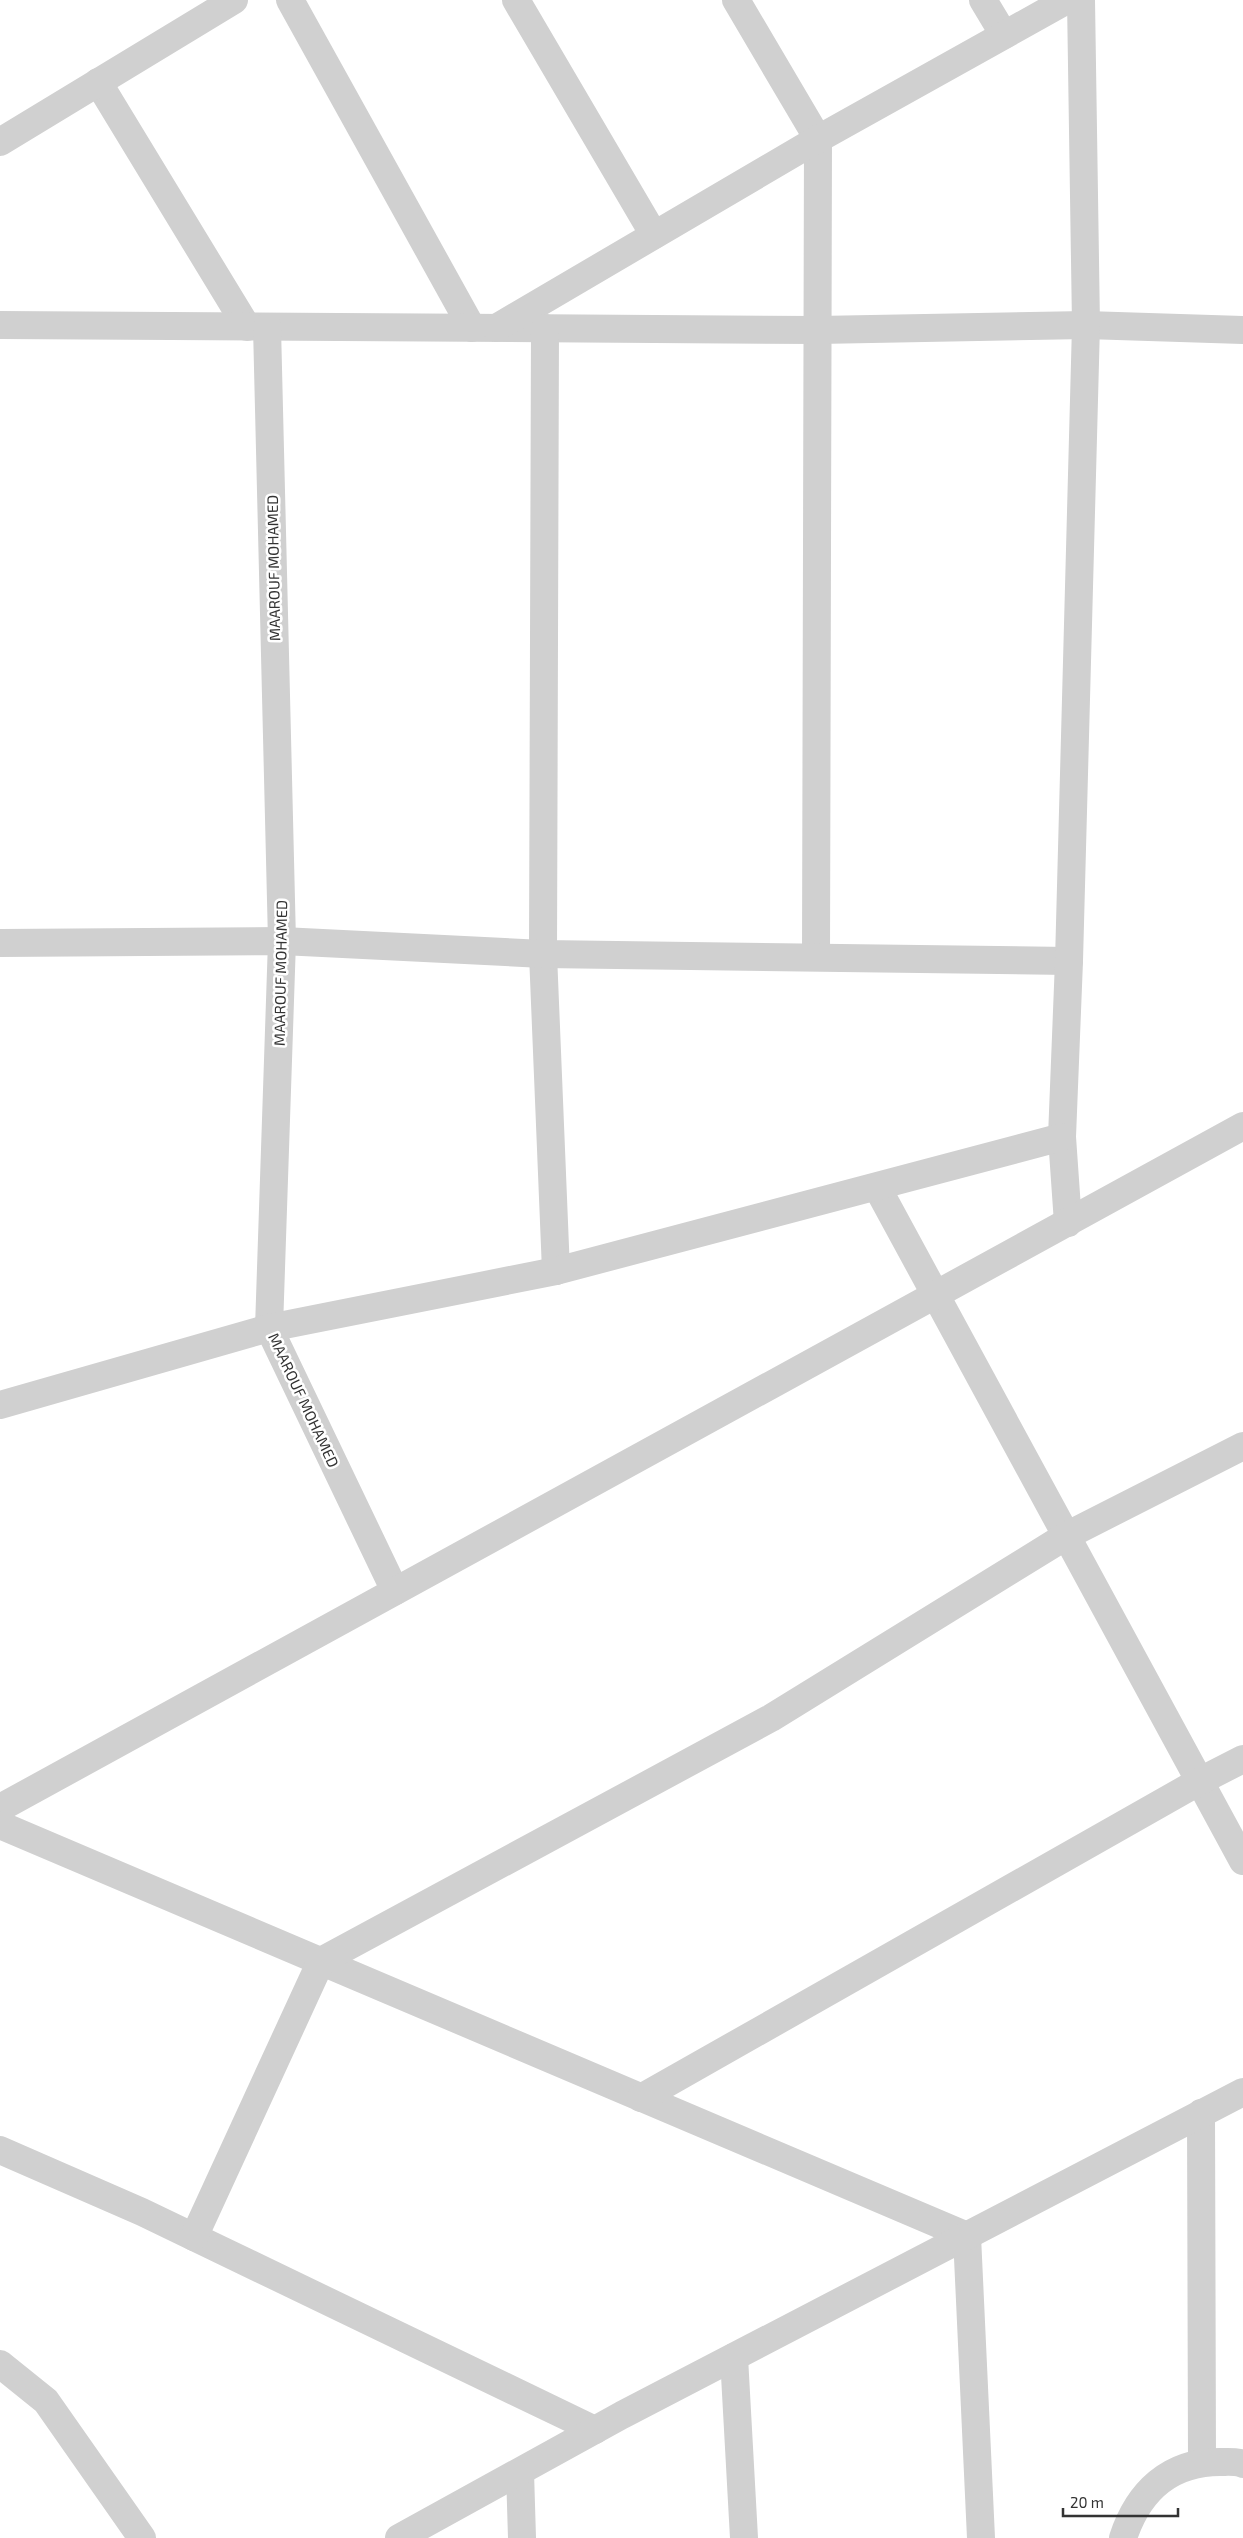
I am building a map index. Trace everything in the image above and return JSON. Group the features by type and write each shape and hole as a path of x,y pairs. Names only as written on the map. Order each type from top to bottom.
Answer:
{"street":[{"path":"0,142 234,0"},
{"path":"290,0 483,328"},
{"path":"516,0 654,235"},
{"path":"736,0 818,139 816,957"},
{"path":"983,0 1004,35"},
{"path":"483,328 654,235 818,139 1066,0"},
{"path":"1068,1223 1062,1137 1069,961 1086,325 1081,0"},
{"path":"98,82 257,327"},
{"path":"0,325 818,330 1086,325 1243,330"},
{"name":"MAAROUF MOHAMED","path":"257,327 282,941 269,1328 395,1591"},
{"path":"545,328 543,954 556,1271"},
{"path":"0,943 282,941 543,954 1069,961"},
{"path":"0,1808 1243,1126"},
{"path":"0,1405 269,1328 556,1271 1062,1137"},
{"path":"877,1187 1243,1861"},
{"path":"194,2236 321,1962 771,1718 1066,1536 1243,1446"},
{"path":"641,2098 1200,1781 1243,1759"},
{"path":"0,1825 966,2236"},
{"path":"399,2538 595,2430 1243,2092"},
{"path":"1201,2113 1202,2462"},
{"path":"0,2150 194,2236 595,2430"},
{"path":"966,2236 981,2538"},
{"path":"734,2357 744,2538"},
{"path":"0,2364 46,2402 142,2538"},
{"path":"1123,2538 1131,2514 1149,2490 1174,2472 1202,2462 1243,2464"},
{"path":"520,2472 522,2538"}]}
